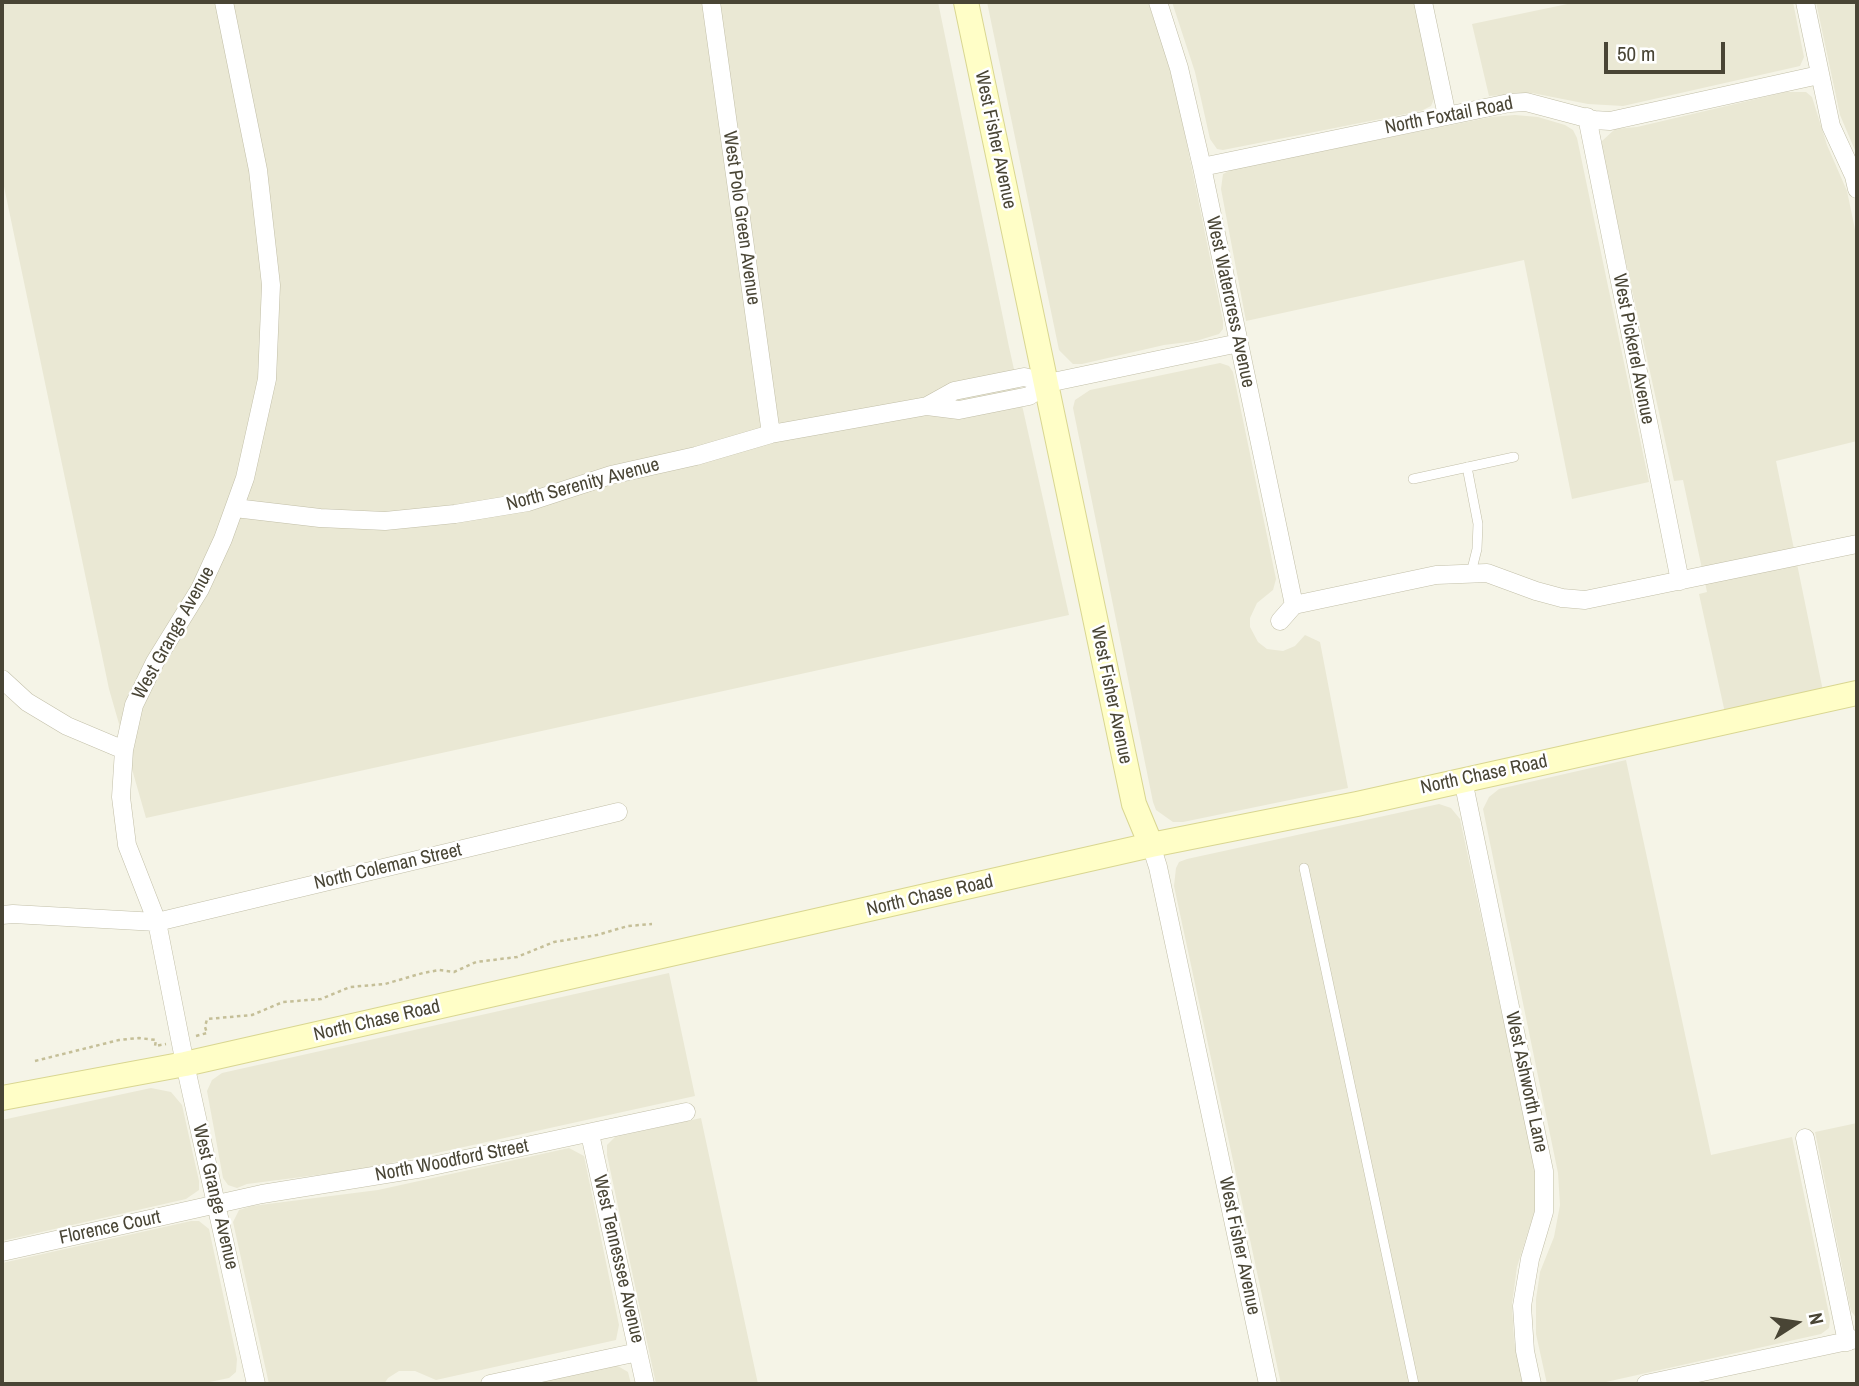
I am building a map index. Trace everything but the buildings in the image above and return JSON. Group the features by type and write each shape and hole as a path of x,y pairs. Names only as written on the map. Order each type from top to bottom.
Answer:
{"street":[{"name":"West Grange Avenue","path":"224,2 258,170 271,285 267,379 245,478 235,508 200,589 141,689 124,750 121,797 127,845 157,922 185,1064 257,1384"},
{"name":"West Polo Green Avenue","path":"711,2 771,434"},
{"name":"West Fisher Avenue","path":"966,2 1135,804 1158,867 1268,1384"},
{"name":"West Watercress Avenue","path":"1158,2 1179,68 1202,167 1294,605"},
{"path":"1423,2 1447,116"},
{"path":"1805,2 1830,126 1854,176 1857,189"},
{"name":"North Foxtail Road","path":"1202,167 1525,102 1610,121 1819,75"},
{"name":"West Pickerel Avenue","path":"1587,117 1680,581"},
{"name":"North Serenity Avenue","path":"235,508 385,522 455,514 528,502 611,475 696,456 771,434 927,406 959,410 1029,396 1048,383 1239,343"},
{"path":"1280,621 1294,605 1436,575 1487,573 1535,591 1562,598 1585,600 1857,544"},
{"path":"2,679 27,702 57,720 124,750"},
{"name":"North Chase Road","path":"2,1098 185,1064 1151,845 1463,780 1857,693"},
{"name":"West Ashworth Lane","path":"1463,780 1544,1171 1544,1212 1530,1259 1522,1306 1525,1351 1532,1384"},
{"name":"North Coleman Street","path":"2,915 157,922 618,812"},
{"name":"North Woodford Street","path":"218,1205 262,1194 384,1175 686,1112"},
{"name":"West Tennessee Avenue","path":"590,1134 645,1384"},
{"path":"1646,1384 1852,1340 1805,1138"},
{"name":"Florence Court","path":"2,1252 218,1205"},
{"path":"490,1384 638,1352"}],"lane":[{"path":"1413,479 1514,457"},
{"path":"1467,467 1478,524 1478,548 1471,573"},
{"path":"1304,868 1415,1384"}],"path":[{"path":"207,1033 207,1018 240,1017 283,1002 321,999 350,987 385,984 439,970 454,972 476,962 517,957 554,942 597,935 628,926 652,924"},
{"path":"35,1061 119,1040 156,1040 155,1046"}],"shaded area":[{"path":"2,2 938,2 1009,347 1069,615 146,818 109,689 2,177"},
{"path":"987,2 1148,2 1177,96 1223,321 1223,329 1219,334 1082,364 1073,364 1059,350"},
{"path":"1172,2 1415,2 1434,99 1431,106 1421,111 1217,149 1210,139 1195,72"},
{"path":"1577,2 1793,2 1804,57 1800,66 1623,106 1588,104 1532,93 1489,96 1472,24"},
{"path":"1816,2 1857,2 1857,155 1840,115"},
{"path":"1786,92 1806,92 1812,97 1827,145 1847,191 1857,239 1857,441 1776,461 1823,691 1725,713 1699,594 1707,592 1683,480 1674,481 1601,149 1602,141 1615,129 1637,127"},
{"path":"1491,117 1538,117 1565,125 1573,130 1577,138 1649,482 1572,499 1524,260 1246,321 1221,189 1223,174 1233,169"},
{"path":"1220,363 1229,366 1233,372 1276,579 1273,590 1257,603 1250,618 1250,627 1258,642 1267,649 1283,651 1295,646 1305,635 1320,642 1348,788 1173,822 1156,810 1153,802 1073,408 1075,400 1090,390"},
{"path":"1626,760 1711,1155 1792,1137 1830,1319 1829,1328 1821,1334 1597,1384 1547,1384 1536,1334 1536,1299 1540,1272 1554,1237 1560,1205 1558,1173 1483,809 1489,797 1499,789"},
{"path":"1439,804 1451,808 1460,819 1535,1168 1538,1200 1517,1267 1512,1304 1514,1340 1524,1384 1281,1384 1174,886 1176,868 1179,862 1187,859"},
{"path":"669,973 695,1096 364,1169 247,1184 237,1188 228,1185 223,1178 207,1091 212,1080 222,1073"},
{"path":"151,1088 171,1092 182,1105 199,1190 186,1199 2,1241 2,1120"},
{"path":"701,1118 758,1384 656,1384 607,1145 615,1137"},
{"path":"1857,1123 1857,1319 1851,1311 1815,1132"},
{"path":"569,1148 584,1156 619,1325 616,1340 436,1380 415,1371 399,1371 384,1384 269,1384 233,1222 239,1210 252,1206 378,1190"},
{"path":"199,1221 209,1229 237,1359 236,1372 229,1378 200,1384 2,1384 2,1263"},
{"path":"616,1365 628,1372 631,1384 529,1384"}]}
